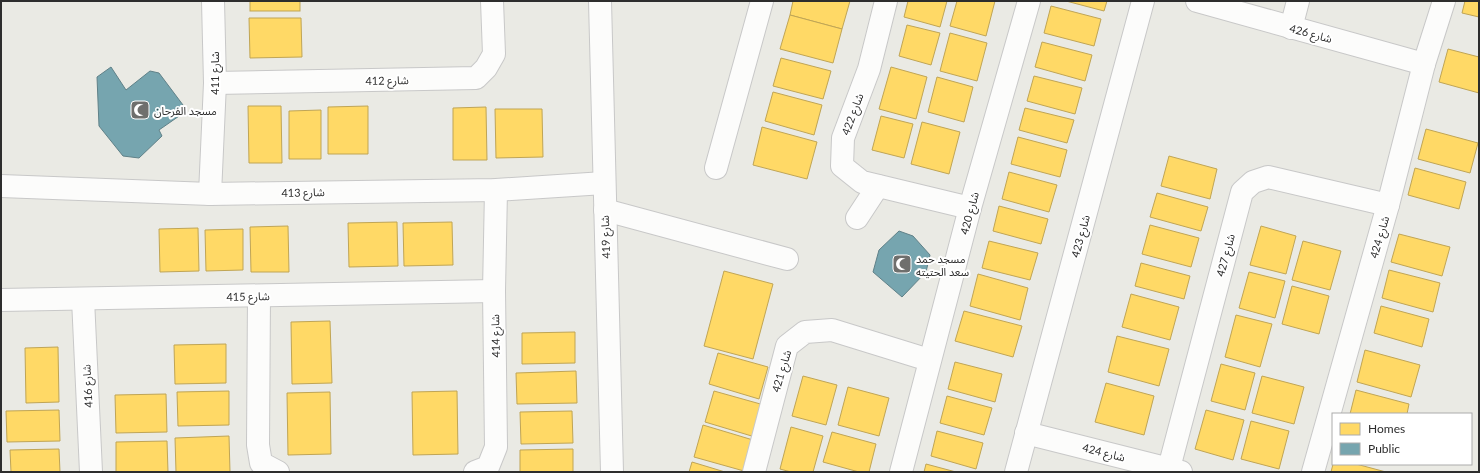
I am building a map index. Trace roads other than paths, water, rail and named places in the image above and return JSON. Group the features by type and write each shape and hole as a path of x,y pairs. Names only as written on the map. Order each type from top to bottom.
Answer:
{"street":[{"name":"شارع 411","path":"210,194 215,83 213,1"},
{"name":"شارع 412","path":"215,83 476,78 486,68 494,54 492,1"},
{"name":"شارع 419","path":"600,1 604,210 612,472"},
{"path":"716,168 762,1"},
{"name":"شارع 422","path":"886,1 869,69 843,138 842,166 870,184 970,208"},
{"name":"شارع 420","path":"901,472 970,208 1029,1"},
{"name":"شارع 423","path":"1016,472 1143,1"},
{"name":"شارع 426","path":"1197,1 1424,64"},
{"path":"1291,28 1298,1"},
{"name":"شارع 424","path":"1313,472 1388,205 1424,64 1444,1"},
{"name":"شارع 427","path":"1175,470 1242,192 1253,182 1268,177 1388,205"},
{"name":"شارع 413","path":"1,186 210,194 496,190 604,184"},
{"name":"شارع 414","path":"475,472 488,467 496,447 494,291 496,190"},
{"path":"604,210 787,259"},
{"name":"شارع 415","path":"1,300 494,291"},
{"path":"259,296 258,445 261,463 278,472"},
{"name":"شارع 416","path":"83,299 91,472"},
{"name":"شارع 421","path":"754,472 787,346 805,332 832,330 930,360"},
{"name":"شارع 424","path":"1026,433 1175,470"}],"place":[{"name":"مسجد الفرحان","path":"140,110"},
{"name":"مسجد حمد سعد الحتيته","path":"902,264"}]}
